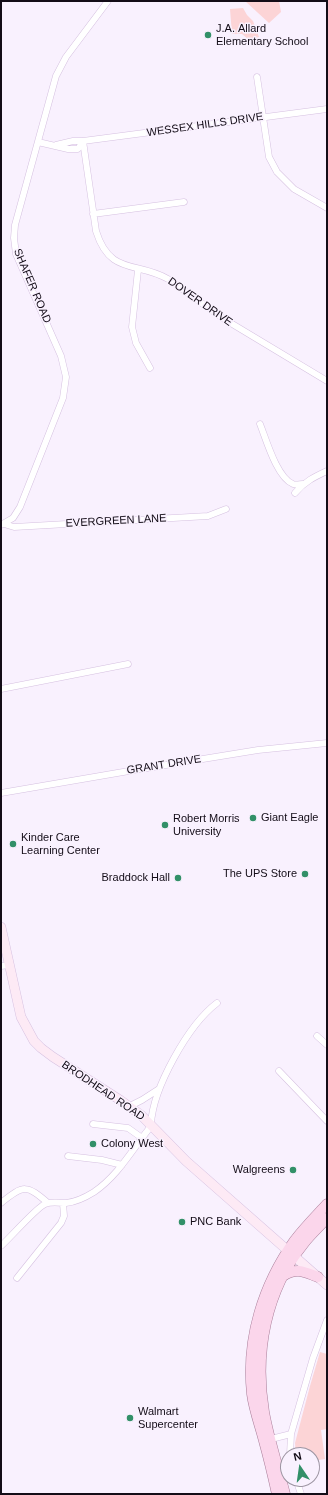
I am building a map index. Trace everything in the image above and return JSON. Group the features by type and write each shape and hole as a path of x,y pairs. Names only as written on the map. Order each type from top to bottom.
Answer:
{"main road":[{"name":"BRODHEAD ROAD","path":"1,927 5,965 21,1017 34,1041 53,1057 130,1106 151,1124 186,1160 327,1285"},
{"path":"278,1494 267,1440 261,1389 261,1352 270,1307 292,1253 304,1229 327,1204"},
{"path":"285,1494 267,1440 256,1413 251,1365 253,1341 258,1316 273,1276 292,1253 305,1242 327,1218"},
{"path":"283,1276 291,1271 297,1270 318,1277"}],"street":[{"name":"SHAFER ROAD","path":"3,525 13,518 20,506 57,415 65,388 65,372 61,356 20,265 14,244 16,220 51,90 62,64 108,1"},
{"path":"257,77 269,157 277,172 294,189 327,208"},
{"name":"WESSEX HILLS DRIVE","path":"56,145 327,109"},
{"path":"83,141 78,149 85,153"},
{"name":"DOVER DRIVE","path":"83,141 93,214 98,236 107,252 122,264 138,270 160,274 224,319 327,381"},
{"name":"WESSEX HILLS DRIVE","path":"38,142 68,149 78,149"},
{"path":"93,214 184,202"},
{"path":"138,270 132,327 136,343 150,368"},
{"path":"260,424 279,471 293,484 303,484"},
{"path":"295,493 303,484 313,477 327,471"},
{"name":"EVERGREEN LANE","path":"3,525 14,527 208,516 226,509"},
{"path":"1,689 128,664"},
{"name":"GRANT DRIVE","path":"1,793 251,751 327,743"},
{"path":"1,1246 40,1208 48,1203 63,1203 78,1200 94,1192 122,1165 151,1124 152,1107 175,1056 204,1016 217,1003"},
{"path":"317,1036 327,1045"},
{"path":"279,1071 327,1121"},
{"path":"130,1106 159,1089"},
{"path":"93,1124 128,1128 142,1138"},
{"path":"68,1156 102,1160 122,1165"},
{"path":"1,1203 19,1191 28,1189 33,1191 48,1203"},
{"path":"17,1278 62,1222 64,1216 63,1203"},
{"path":"290,1447 291,1434 313,1358 327,1320"},
{"path":"267,1440 291,1434"}],"shaded area":[{"path":"245,1 279,1 281,12 269,23"},
{"path":"243,8 253,21 259,37 249,40 242,34 232,34 230,9"},
{"path":"320,1352 327,1354 327,1429 321,1430 325,1459 320,1460 320,1447 295,1447 295,1443"}],"place":[{"name":"J.A. Allard Elementary School","path":"208,35"},
{"name":"Giant Eagle","path":"253,818"},
{"name":"Robert Morris University","path":"165,825"},
{"name":"Kinder Care Learning Center","path":"13,844"},
{"name":"The UPS Store","path":"305,874"},
{"name":"Braddock Hall","path":"178,878"},
{"name":"Colony West","path":"93,1144"},
{"name":"Walgreens","path":"293,1170"},
{"name":"PNC Bank","path":"182,1222"},
{"name":"Walmart Supercenter","path":"130,1418"}]}
